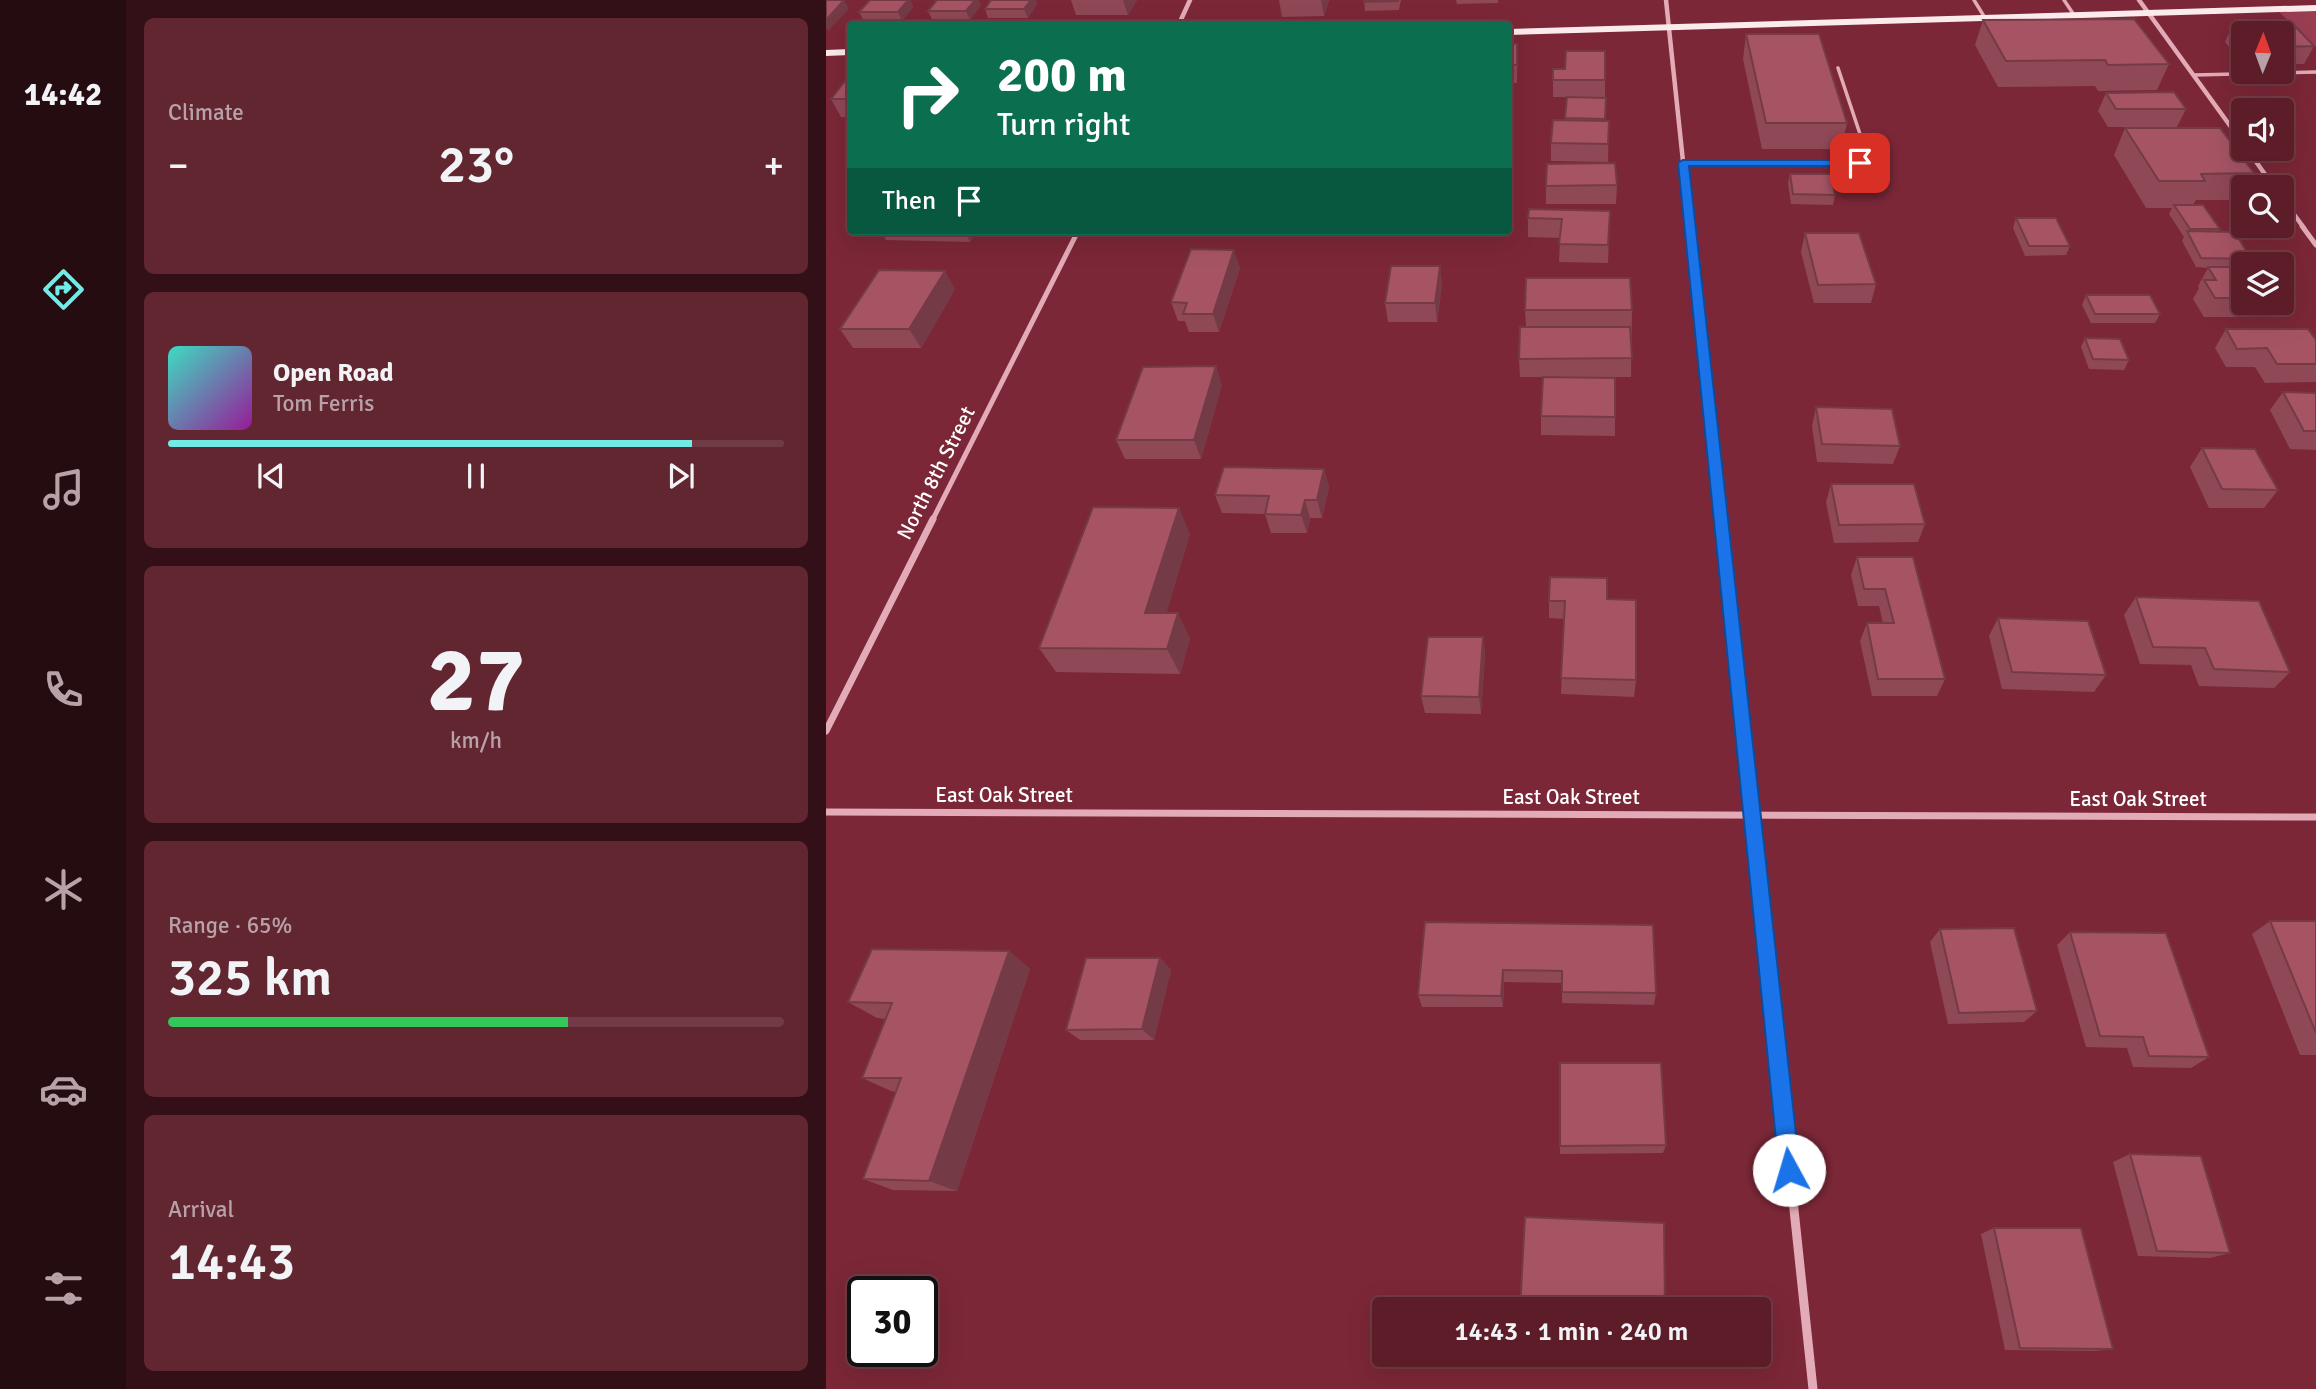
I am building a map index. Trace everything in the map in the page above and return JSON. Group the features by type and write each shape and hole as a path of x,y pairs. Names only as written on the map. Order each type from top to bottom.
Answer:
{"main road":[{"path":"1512,32 2316,8"},
{"path":"826,53 847,52"}],"street":[{"path":"1180,21 1191,0"},
{"path":"1666,0 1813,1389"},
{"path":"2139,0 2231,127"},
{"path":"2294,215 2316,245"},
{"name":"North 8th Street","path":"826,731 1076,235"},
{"name":"East Oak Street","path":"826,812 2316,817"}],"lane":[{"path":"1974,0 1985,18"},
{"path":"2064,0 2074,15"},
{"path":"1683,163 1860,163 1864,146 1838,68"},
{"path":"2194,75 2316,72"}],"shaded area":[{"path":"2316,8 2316,47 2294,26 2294,21 2289,21 2276,9"}],"building":[{"path":"826,0 844,0 826,20"},
{"path":"870,0 908,0 898,12 859,12"},
{"path":"937,0 975,0 966,11 928,11"},
{"path":"991,0 1031,0 1024,9 985,9"},
{"path":"1398,0 1398,1 1364,2"},
{"path":"2134,19 2169,64 2108,65 2105,60 2006,61 1983,20"},
{"path":"2294,25 2314,46 2294,47"},
{"path":"1746,34 1819,34 1847,123 1766,123"},
{"path":"1512,44 1517,44 1517,65 1512,65"},
{"path":"1566,51 1605,51 1605,80 1553,80 1553,69 1565,69"},
{"path":"847,79 847,99 831,99"},
{"path":"2174,92 2186,109 2116,109 2106,93"},
{"path":"1567,97 1606,98 1605,119 1565,118"},
{"path":"1553,120 1609,121 1608,144 1551,143"},
{"path":"2125,128 2220,128 2231,143 2231,161 2245,161 2254,173 2201,174 2205,181 2159,181"},
{"path":"1615,163 1617,185 1546,186 1547,164"},
{"path":"1790,174 1831,174 1835,195 1793,194"},
{"path":"2174,205 2203,205 2220,229 2190,229"},
{"path":"1529,209 1610,211 1608,245 1559,244 1562,219 1528,218"},
{"path":"2016,218 2056,218 2070,246 2029,246"},
{"path":"2187,231 2231,232 2231,238 2239,238 2247,252 2231,252 2231,259 2201,258"},
{"path":"1805,233 1859,233 1876,284 1818,285"},
{"path":"1191,249 1234,250 1213,314 1183,314 1187,303 1171,302"},
{"path":"1391,266 1440,266 1435,303 1385,303"},
{"path":"2208,267 2231,267 2231,298 2215,298 2204,280 2216,280"},
{"path":"879,270 945,271 909,329 840,329"},
{"path":"1526,278 1630,278 1632,310 1525,310"},
{"path":"2086,295 2150,295 2160,314 2095,314"},
{"path":"1520,327 1630,327 1632,358 1519,359"},
{"path":"2226,329 2308,329 2316,340 2316,364 2277,364 2267,348 2237,349"},
{"path":"2085,338 2120,339 2129,360 2093,359"},
{"path":"1216,366 1194,440 1116,440 1143,367"},
{"path":"1543,377 1615,378 1615,417 1541,416"},
{"path":"2283,392 2316,393 2316,431 2304,431"},
{"path":"1816,407 1892,409 1900,446 1822,444"},
{"path":"2202,448 2255,449 2278,490 2222,489"},
{"path":"1224,467 1324,469 1317,500 1305,500 1301,515 1265,514 1269,496 1215,495"},
{"path":"1831,484 1914,484 1925,524 1839,525"},
{"path":"1093,507 1179,508 1145,613 1178,613 1167,649 1039,648"},
{"path":"1857,557 1913,557 1945,679 1878,679 1867,623 1894,623 1885,589 1864,589"},
{"path":"1550,577 1607,578 1607,599 1636,600 1636,680 1561,678 1565,601 1549,601"},
{"path":"2136,597 2259,601 2290,672 2214,669 2205,648 2153,647"},
{"path":"1998,618 2088,621 2106,675 2012,672"},
{"path":"1428,637 1483,637 1479,697 1421,696"},
{"path":"2270,921 2316,921 2316,1033"},
{"path":"1425,922 1653,925 1656,993 1562,992 1562,971 1503,970 1501,996 1418,995"},
{"path":"2014,928 2037,1011 1959,1013 1940,929"},
{"path":"2070,932 2166,933 2209,1057 2149,1056 2143,1037 2100,1036"},
{"path":"872,949 1009,951 929,1181 863,1179 901,1078 862,1078 892,1003 848,1002"},
{"path":"1086,958 1160,958 1142,1029 1066,1030"},
{"path":"1560,1063 1661,1063 1666,1145 1560,1146"},
{"path":"2130,1154 2201,1156 2230,1253 2157,1251"},
{"path":"1525,1217 1664,1223 1665,1297 1521,1297"},
{"path":"1994,1228 2081,1228 2113,1349 2020,1348"}],"route":[{"path":"1789,1170 1683,163 1860,163"}]}
